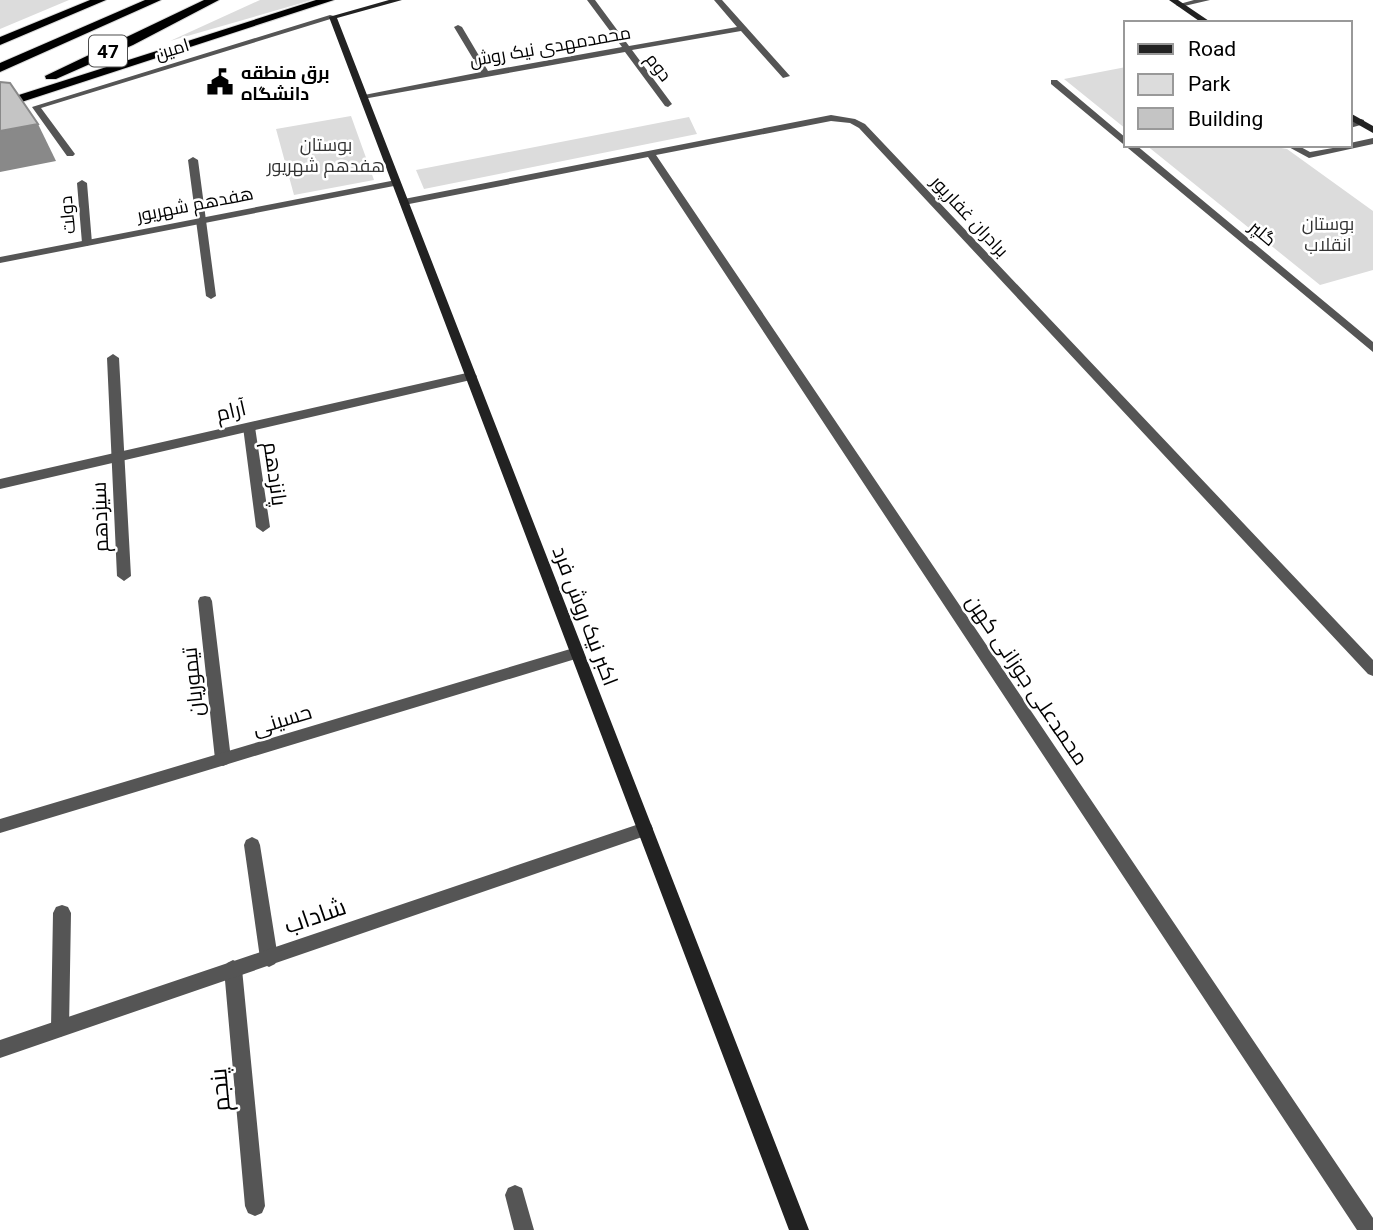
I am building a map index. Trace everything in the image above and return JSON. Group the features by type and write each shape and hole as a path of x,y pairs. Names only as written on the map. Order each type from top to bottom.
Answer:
{"highway":[{"path":"0,41 100,0"},
{"name":"47","path":"0,68 155,0"},
{"name":"47","path":"0,97 129,42 213,0"},
{"path":"0,105 328,0"}],"street":[{"path":"333,17 373,0"},
{"path":"333,17 398,0"},
{"name":"دوم","path":"591,0 667,104"},
{"path":"718,0 786,76"},
{"path":"1176,2 1206,0"},
{"path":"1176,2 1205,21"},
{"name":"اکبر نیک روش فرد","path":"333,17 799,1230"},
{"name":"امین","path":"70,154 36,107 333,17"},
{"path":"458,27 486,74"},
{"name":"محمدمهدی نیک روش","path":"363,96 743,28"},
{"name":"گلپر","path":"1054,82 1124,141"},
{"name":"برادران غفارپور","path":"404,202 831,118 852,121 862,126 1373,670"},
{"path":"1356,123 1373,130"},
{"path":"1352,146 1373,141"},
{"name":"گلپر","path":"1132,147 1373,348"},
{"path":"1293,147 1309,155 1346,147"},
{"name":"محمدعلی جوزانی کهن","path":"650,153 1369,1230"},
{"path":"193,160 211,296"},
{"name":"دولت","path":"82,183 87,243"},
{"name":"هفدهم شهریور","path":"0,260 397,183"},
{"name":"سیزدهم","path":"113,358 124,576"},
{"name":"آرام","path":"0,484 471,376"},
{"name":"پانزدهم","path":"249,427 263,527"},
{"name":"تیموریان","path":"205,601 223,760"},
{"name":"حسینی","path":"0,827 577,653"},
{"name":"شاداب","path":"0,1049 645,829"},
{"path":"252,845 269,958"},
{"path":"60,1028 62,914"},
{"name":"پنجم","path":"233,969 256,1206"},
{"path":"515,1195 524,1230"}],"green space":[{"path":"0,0 69,0 0,29"},
{"path":"260,0 312,0 170,41"},
{"path":"1124,67 1124,127 1064,79"},
{"name":"بوستان هفدهم شهریور","path":"351,116 374,180 294,195 276,129"},
{"path":"689,117 697,134 424,189 416,170"},
{"name":"بوستان انقلاب","path":"1148,147 1287,149 1373,211 1373,270 1320,285"}],"building":[{"path":"0,82 10,83 38,124 0,131"}],"place":[{"name":"برق منطقه دانشگاه","path":"220,82"}]}
